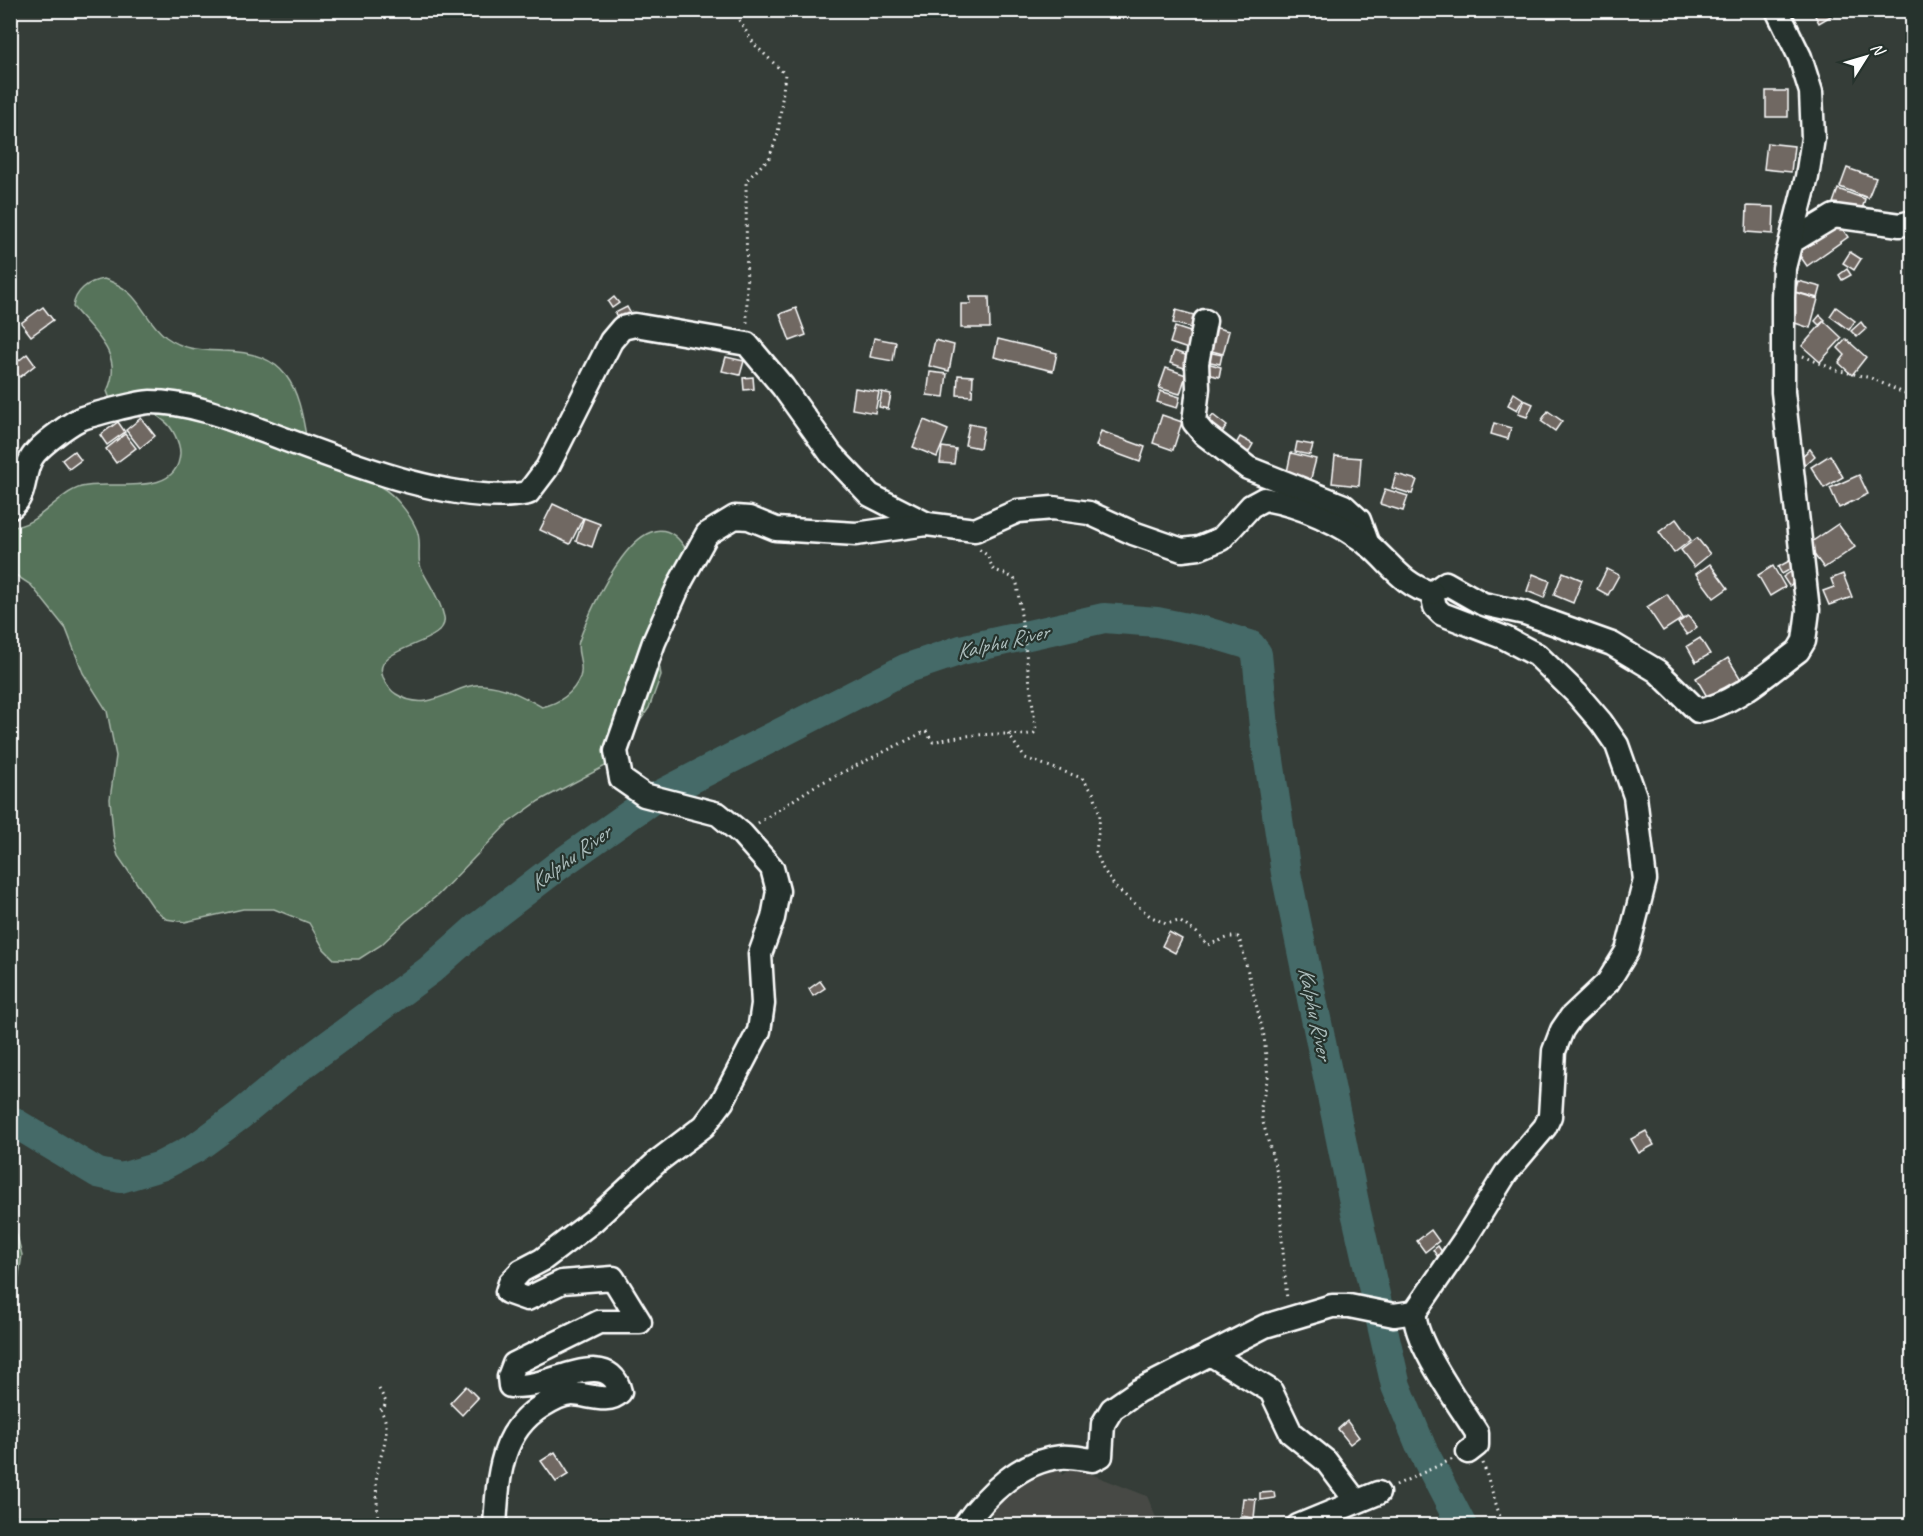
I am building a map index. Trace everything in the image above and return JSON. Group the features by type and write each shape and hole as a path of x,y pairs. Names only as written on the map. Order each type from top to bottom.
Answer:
{"street":[{"path":"495,1526 502,1465 508,1440 527,1415 569,1394 605,1399 615,1397 620,1392 618,1382 608,1371 592,1368 536,1384 510,1386 508,1377 514,1364 599,1322 640,1322 614,1278 562,1282 527,1299 507,1292 510,1283 521,1271 542,1260 593,1221 658,1161 704,1126 722,1102 759,1031 763,1004 760,954 773,918 778,891 772,868 742,834 718,814 644,795 621,779 616,751 654,642 681,581 707,534 735,517 749,518 776,529 839,534 927,524 975,530 1018,511 1053,508 1089,513 1133,533 1182,550 1199,548 1221,539 1243,514 1264,499 1296,507 1368,545 1400,577 1418,590 1432,593 1446,583 1483,604 1525,613 1612,644 1657,671 1698,711 1713,708 1798,651 1804,641 1808,610 1783,392 1784,268 1807,177 1813,138 1811,92 1800,57 1777,10"},
{"path":"1791,242 1834,216 1900,225 1912,222"},
{"path":"1205,321 1197,363 1198,388 1194,422 1204,434 1248,468 1344,506 1359,520 1368,545"},
{"path":"10,508 17,503 31,459 55,436 79,420 147,402 166,403 219,415 361,467 436,488 512,496 528,493 547,468 611,341 622,328 635,325 747,344 783,387 831,454 870,495 927,524"},
{"path":"1432,593 1435,607 1442,614 1505,638 1537,655 1577,694 1601,722 1617,745 1635,796 1645,879 1627,951 1608,982 1571,1017 1562,1030 1554,1051 1551,1106 1545,1127 1506,1173 1465,1239 1415,1312 1414,1320 1427,1350 1476,1433 1477,1445 1468,1452"},
{"path":"964,1526 991,1493 1032,1465 1058,1457 1093,1460 1098,1458 1101,1456 1103,1424 1112,1409 1138,1391 1265,1326 1332,1306 1349,1306 1394,1315 1415,1312"},
{"path":"1210,1354 1271,1391 1291,1433 1326,1461 1356,1501"},
{"path":"1298,1526 1378,1493"}],"path":[{"path":"733,10 754,44 785,74 775,142 769,158 746,181 747,344"},
{"path":"1785,345 1812,361 1847,374 1871,378 1912,397"},
{"path":"742,834 815,786 926,731 933,742 956,736 1008,734 1022,736 1034,733 1036,730 1019,591 1014,578 993,569 987,555 977,548 973,541 975,530"},
{"path":"1008,734 1025,758 1082,778 1094,794 1100,815 1096,852 1103,869 1116,888 1150,916 1166,924 1179,921 1197,933 1207,945 1230,937 1238,938 1241,944 1264,1036 1268,1077 1261,1107 1262,1119 1281,1184 1281,1227 1289,1317"},
{"path":"379,1389 386,1401 384,1408 380,1410 387,1422 383,1452 377,1469 378,1520 383,1526"},
{"path":"1378,1493 1468,1452 1476,1453 1482,1462 1503,1526"}],"shaded area":[{"path":"1045,1466 1060,1468 1063,1475 1073,1467 1147,1496 1159,1525 997,1525 990,1512 992,1497"}],"green space":[{"path":"104,279 126,290 157,329 179,345 244,353 276,365 294,388 307,442 343,468 386,490 406,511 418,533 421,568 444,617 443,627 435,634 387,658 382,666 384,679 396,694 409,700 432,700 473,685 483,685 507,690 542,707 554,703 569,693 580,677 579,641 607,580 622,558 638,540 654,531 671,533 687,551 658,658 661,675 649,708 611,763 539,801 508,823 438,895 381,945 359,959 334,959 324,949 309,923 274,909 243,909 185,922 166,919 153,907 118,856 114,842 110,799 116,756 107,711 83,673 66,629 31,585 11,572 10,527 29,522 81,487 140,485 155,482 168,477 176,468 180,453 179,444 167,423 133,400 110,399 107,391 112,378 110,355 105,345 73,307 76,296 83,288"},
{"path":"11,1212 22,1255 11,1324"}],"building":[{"path":"1812,10 1841,10 1819,23"},
{"path":"1766,91 1788,91 1788,117 1766,117"},
{"path":"1767,143 1794,146 1791,172 1764,169"},
{"path":"1847,168 1876,178 1868,198 1840,187"},
{"path":"1838,189 1865,199 1861,213 1833,203"},
{"path":"1747,206 1774,207 1773,234 1746,232"},
{"path":"1839,224 1848,237 1807,266 1798,253"},
{"path":"1850,252 1861,259 1854,270 1843,263"},
{"path":"1847,269 1851,275 1842,280 1839,275"},
{"path":"1798,281 1821,287 1818,298 1795,292"},
{"path":"1794,292 1818,299 1810,328 1786,320"},
{"path":"614,297 619,303 612,308 608,302"},
{"path":"970,297 989,297 990,328 961,328 961,304 971,304"},
{"path":"43,307 53,320 31,336 21,323"},
{"path":"627,307 632,316 620,323 615,313"},
{"path":"1836,307 1855,321 1849,330 1830,316"},
{"path":"796,308 806,335 790,341 780,314"},
{"path":"1176,310 1194,315 1191,328 1173,323"},
{"path":"1820,315 1825,320 1819,325 1815,321"},
{"path":"1824,321 1842,338 1820,362 1802,346"},
{"path":"1861,322 1866,329 1857,337 1851,331"},
{"path":"1175,327 1196,334 1191,350 1170,343"},
{"path":"1213,327 1229,331 1223,354 1208,350"},
{"path":"874,338 896,342 893,361 870,357"},
{"path":"998,339 1057,353 1053,371 994,357"},
{"path":"1846,339 1866,357 1852,375 1839,363 1845,355 1838,348"},
{"path":"935,340 954,345 949,371 929,366"},
{"path":"1174,351 1191,357 1187,369 1170,363"},
{"path":"1208,352 1222,355 1220,364 1206,361"},
{"path":"27,354 35,365 20,377 11,367"},
{"path":"726,357 744,361 740,375 722,371"},
{"path":"1207,363 1221,367 1219,377 1204,373"},
{"path":"1166,368 1186,375 1180,394 1159,388"},
{"path":"930,372 947,374 944,397 927,395"},
{"path":"958,375 973,376 972,396 957,395"},
{"path":"753,377 754,389 744,390 743,378"},
{"path":"855,388 879,392 875,413 852,409"},
{"path":"1160,391 1180,397 1177,408 1157,402"},
{"path":"882,392 891,394 888,409 879,407"},
{"path":"1514,393 1523,399 1517,410 1508,405"},
{"path":"1524,400 1533,404 1527,417 1518,414"},
{"path":"1548,411 1562,421 1555,431 1541,421"},
{"path":"1162,415 1182,422 1173,450 1153,443"},
{"path":"1213,415 1227,426 1219,436 1205,426"},
{"path":"141,418 155,436 140,448 126,430"},
{"path":"924,420 948,430 937,457 913,447"},
{"path":"118,422 125,432 107,445 100,435"},
{"path":"1494,423 1511,428 1508,439 1491,434"},
{"path":"969,424 984,427 980,448 965,445"},
{"path":"1101,431 1145,447 1140,462 1096,446"},
{"path":"125,434 136,448 116,463 106,449"},
{"path":"1240,437 1253,444 1248,453 1235,446"},
{"path":"1297,442 1313,445 1310,455 1295,452"},
{"path":"942,447 956,449 954,464 940,463"},
{"path":"1810,449 1815,456 1804,466 1798,460"},
{"path":"74,451 81,460 69,469 62,460"},
{"path":"1291,453 1316,459 1310,482 1286,477"},
{"path":"1830,455 1843,477 1824,488 1811,467"},
{"path":"1335,456 1361,458 1359,486 1332,483"},
{"path":"1396,474 1417,480 1412,494 1392,488"},
{"path":"1859,475 1868,494 1839,508 1830,488"},
{"path":"1385,489 1408,496 1403,511 1380,504"},
{"path":"553,504 583,518 570,544 540,530"},
{"path":"584,518 600,524 592,547 576,541"},
{"path":"1676,519 1691,540 1674,553 1659,532"},
{"path":"1838,524 1855,547 1824,568 1807,545"},
{"path":"1697,538 1710,554 1694,567 1681,550"},
{"path":"1789,561 1793,568 1782,574 1778,567"},
{"path":"1710,564 1728,588 1714,598 1696,574"},
{"path":"1773,566 1785,587 1770,596 1758,575"},
{"path":"1607,569 1619,575 1608,595 1597,589"},
{"path":"1792,571 1797,581 1789,586 1783,577"},
{"path":"1563,572 1582,580 1573,603 1554,595"},
{"path":"1533,574 1550,581 1544,598 1527,591"},
{"path":"1843,574 1852,597 1829,605 1823,591 1834,587 1831,579"},
{"path":"1667,594 1683,618 1663,631 1647,607"},
{"path":"1688,616 1697,627 1687,635 1678,623"},
{"path":"1700,638 1710,654 1696,662 1687,646"},
{"path":"1728,658 1742,681 1709,700 1696,678"},
{"path":"1169,932 1182,939 1175,953 1162,946"},
{"path":"820,981 825,988 813,996 809,989"},
{"path":"1646,1131 1654,1145 1639,1153 1631,1139"},
{"path":"1431,1230 1439,1241 1425,1252 1417,1241"},
{"path":"1438,1246 1442,1252 1437,1256 1433,1250"},
{"path":"466,1386 478,1398 462,1415 450,1403"},
{"path":"1347,1421 1359,1437 1350,1444 1338,1429"},
{"path":"555,1452 569,1474 556,1482 541,1461"},
{"path":"1274,1492 1275,1498 1260,1500 1260,1493"},
{"path":"1243,1498 1256,1499 1254,1518 1241,1516"}],"waterway":[{"name":"Kalphu River","path":"10,1120 98,1173 121,1178 161,1166 197,1147 239,1116 290,1074 430,970 477,928 559,865 654,798 905,669 961,650 1104,618 1157,622 1207,632 1250,645 1257,654 1264,727 1286,873 1356,1212 1396,1386 1422,1449 1462,1526"}]}
